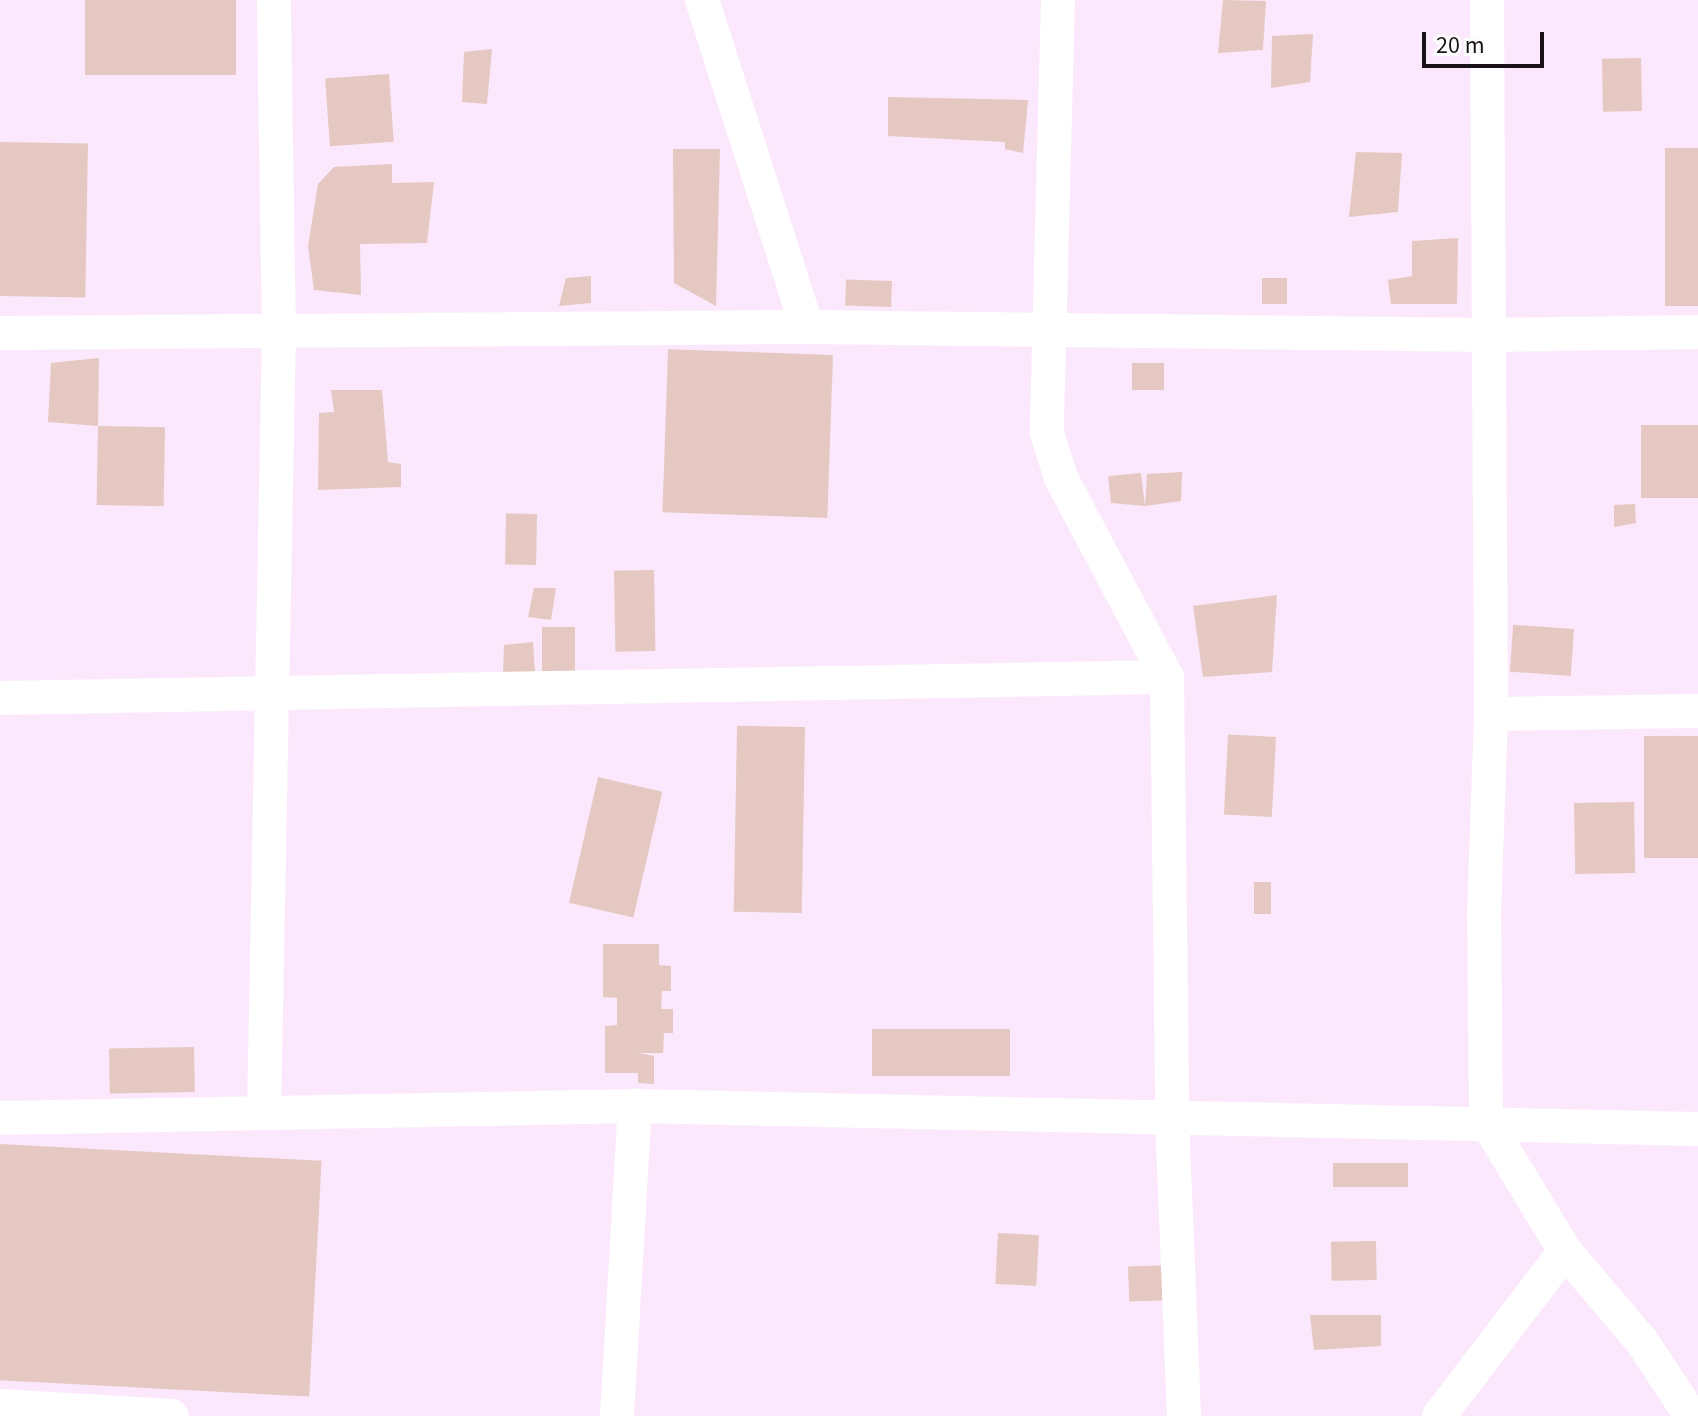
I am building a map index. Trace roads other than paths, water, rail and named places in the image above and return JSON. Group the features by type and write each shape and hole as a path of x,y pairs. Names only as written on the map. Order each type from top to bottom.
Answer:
{"street":[{"path":"264,1113 279,333 274,0"},
{"path":"702,0 807,327"},
{"path":"1058,0 1047,433 1052,457 1167,677 1172,1117 1184,1416"},
{"path":"1487,0 1491,714 1484,914 1486,1121 1565,1251 1643,1343 1691,1416"},
{"path":"0,333 807,327 1491,335 1698,332"},
{"path":"0,698 1167,677"},
{"path":"1491,714 1698,711"},
{"path":"617,1416 635,1106"},
{"path":"0,1118 635,1106 1486,1121 1698,1129"},
{"path":"1439,1416 1565,1251"},
{"path":"0,1406 172,1416"}]}
